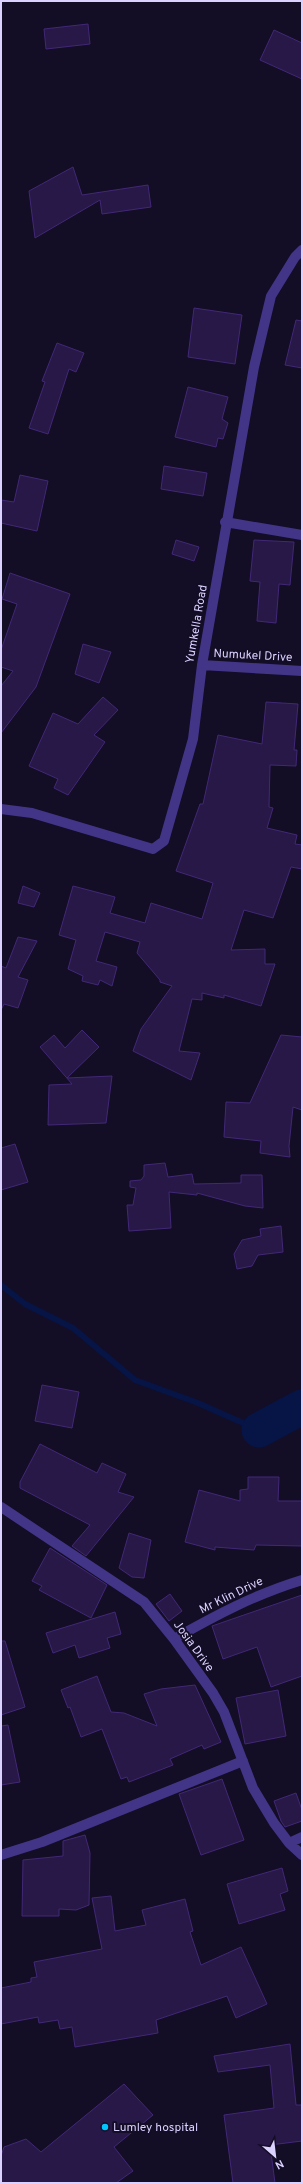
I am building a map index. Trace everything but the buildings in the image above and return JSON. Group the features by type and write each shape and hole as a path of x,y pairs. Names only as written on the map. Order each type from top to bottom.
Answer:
{"street":[{"name":"Yumkella Road","path":"1,808 32,813 153,849 164,841 193,739 202,665 254,367 271,296 295,257 302,250"},
{"path":"226,522 302,536"},
{"name":"Numukel Drive","path":"202,665 302,671"},
{"name":"Josia Drive","path":"1,1507 144,1602 174,1639 213,1693 224,1712 253,1788 274,1823 288,1842 302,1855"},
{"name":"Mr Klin Drive","path":"174,1639 222,1612 269,1590 302,1580"},
{"path":"1,1855 42,1842 243,1761"},
{"path":"288,1842 302,1837"}],"waterway":[{"path":"1,1285 25,1304 73,1328 135,1380 198,1403 259,1430"},
{"path":"259,1430 302,1407"}],"place":[{"name":"Lumley hospital","path":"105,2127"}]}
